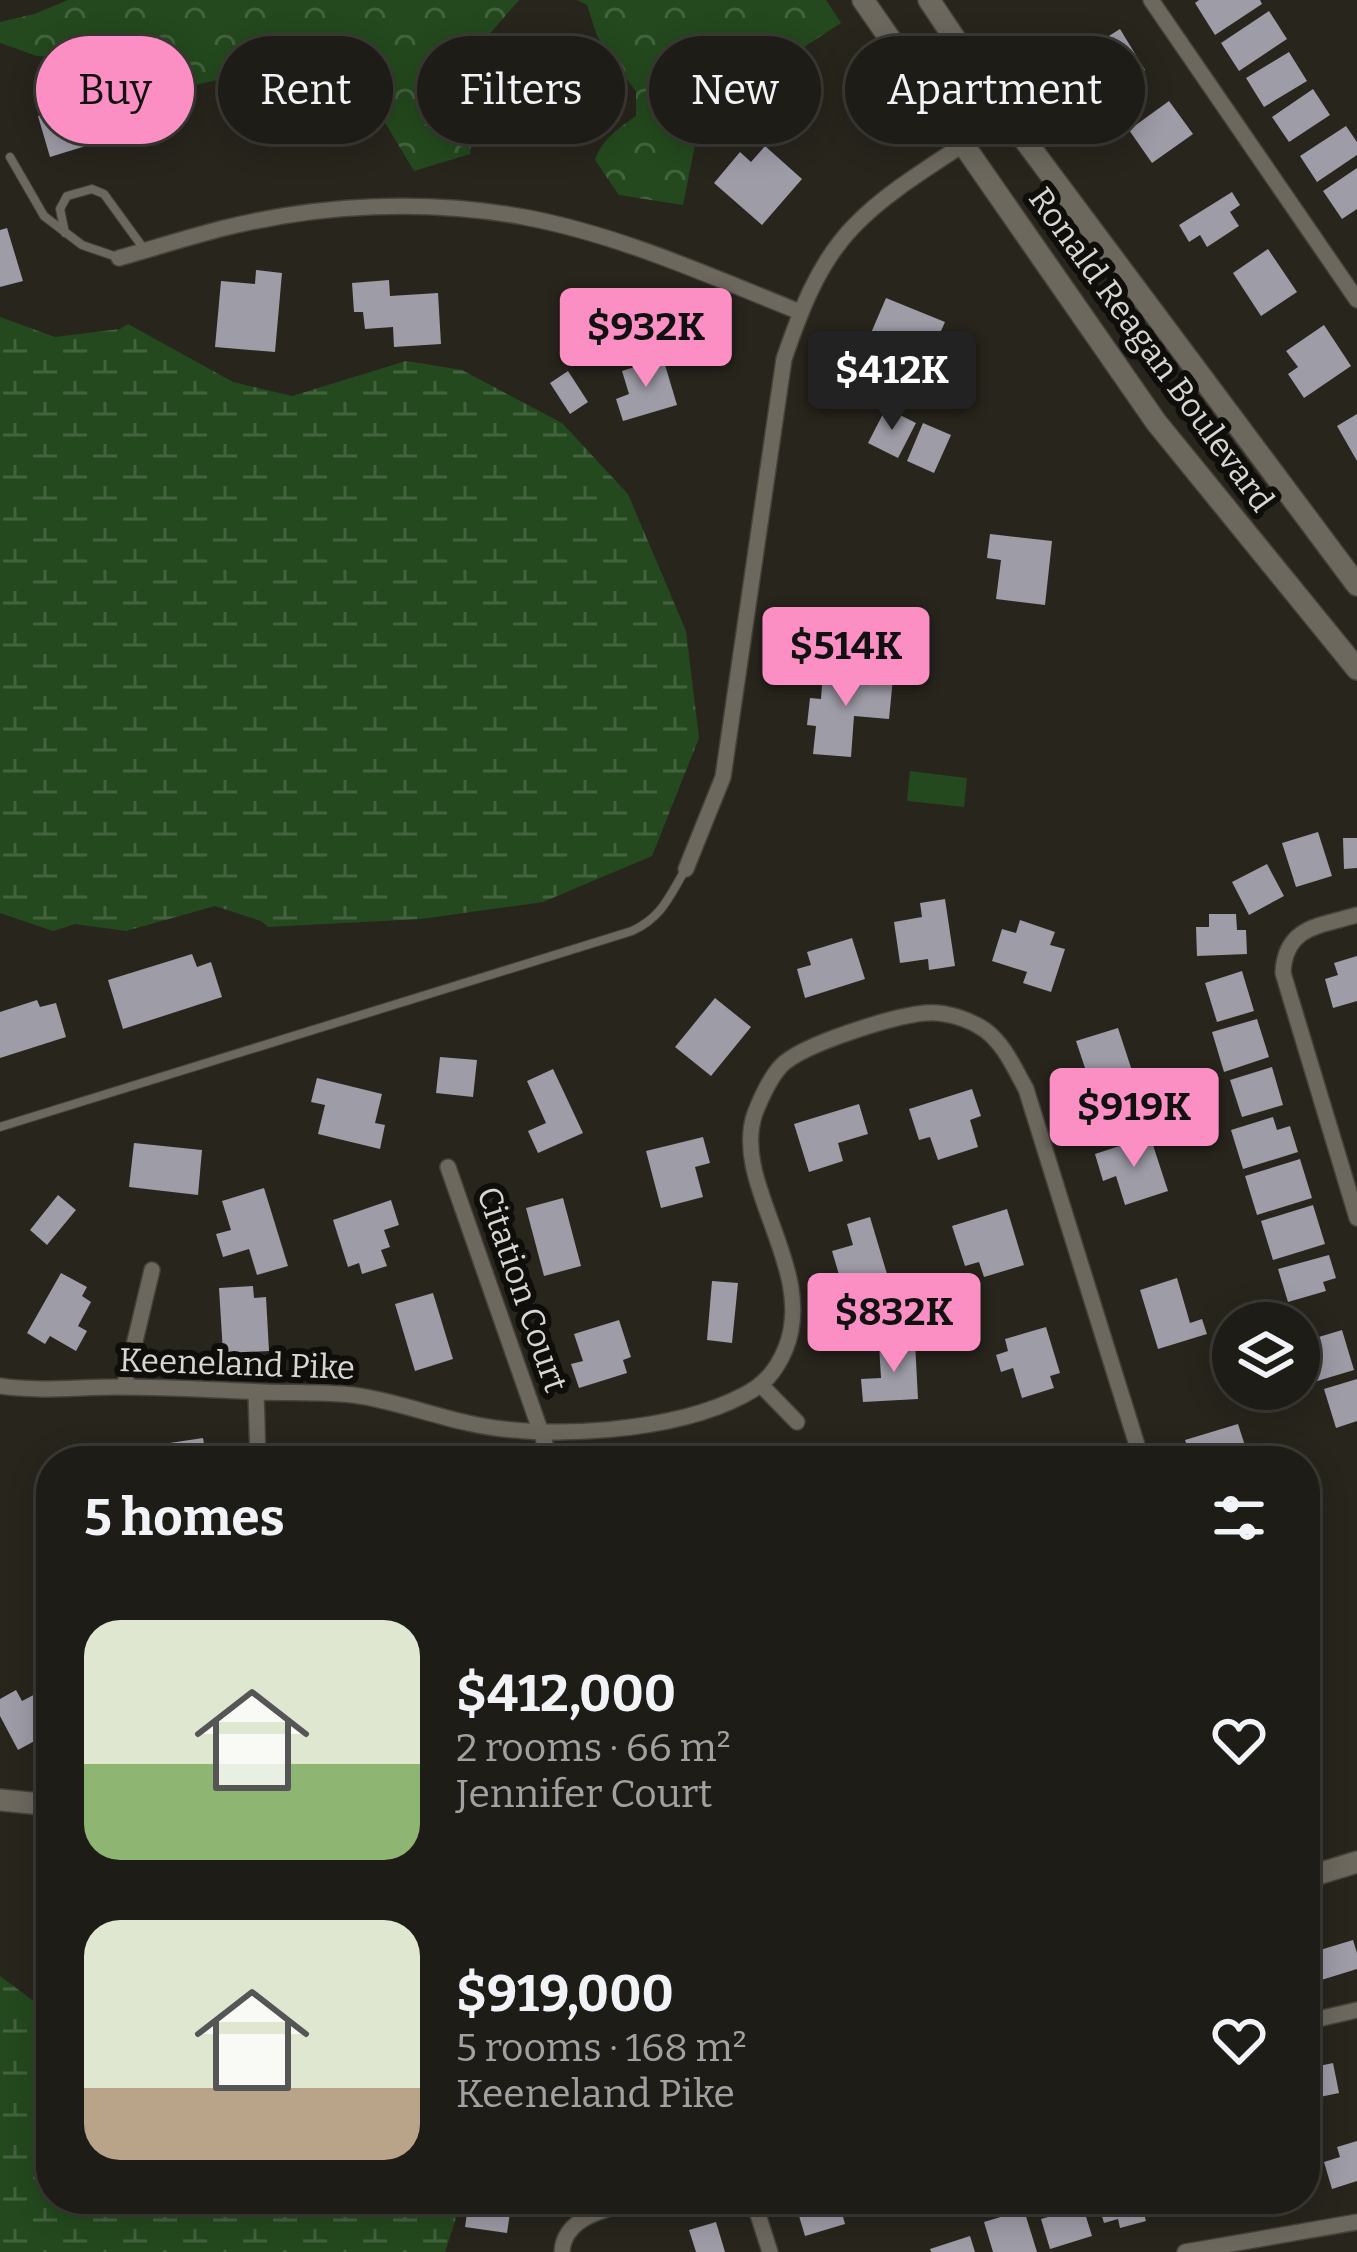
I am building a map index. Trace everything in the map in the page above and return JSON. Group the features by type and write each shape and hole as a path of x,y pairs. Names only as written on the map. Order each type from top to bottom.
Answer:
{"main road":[{"name":"Ronald Reagan Boulevard","path":"863,0 1156,422 1357,669"},
{"name":"Ronald Reagan Boulevard","path":"929,0 953,36"},
{"name":"Ronald Reagan Boulevard","path":"1028,144 1357,585"},
{"path":"0,1800 36,1804"},
{"path":"1320,1873 1357,1862"}],"street":[{"path":"1151,0 1357,301"},
{"path":"686,869 723,777 784,359 800,313 824,265 853,226 895,191 967,144"},
{"path":"119,258 226,227 302,213 369,207 448,208 524,217 591,233 800,313"},
{"path":"1357,915 1305,931 1292,940 1283,973 1357,1218"},
{"path":"796,1422 761,1384 776,1369 788,1345 794,1316 791,1285 757,1176 751,1147 753,1119 782,1065 811,1046 925,1013 950,1014 983,1029 1005,1050 1026,1089 1137,1446"},
{"name":"Citation Court","path":"448,1167 541,1431"},
{"path":"124,1388 152,1270"},
{"name":"Keeneland Pike","path":"0,1386 354,1395 472,1425 541,1431 616,1429 669,1420 716,1407 761,1384"},
{"path":"256,1392 258,1446"},
{"path":"541,1431 546,1446"},
{"path":"1320,2019 1357,2010"},
{"path":"562,2247 571,2228 595,2214"},
{"path":"758,2214 770,2252"},
{"path":"1185,2252 1357,2222"}],"lane":[{"path":"10,157 44,216 82,244 119,258"},
{"path":"64,233 60,209 67,196 92,189 104,194 145,250"},
{"path":"0,1127 632,931 650,923 662,910 686,869"}],"green space":[{"path":"68,0 519,0 488,36 417,36 417,144 472,144 470,154 414,171 393,136 393,36 218,36 218,80 194,85 194,36 36,36 36,56 0,43 0,22"},
{"path":"577,0 826,0 841,23 821,36 649,36 649,144 696,144 683,205 619,195 595,160 604,144 625,144 625,124 636,116 636,92 625,76 625,36 597,36 587,5"},
{"path":"0,317 55,337 128,324 233,382 292,396 406,361 462,370 562,423 628,494 686,631 699,738 652,856 543,902 421,919 268,927 215,906 126,931 75,924 53,931 0,913"},
{"path":"910,771 967,778 964,807 907,801"},
{"path":"0,1976 36,2003 36,2214 457,2214 445,2252 0,2252"}],"building":[{"path":"1260,0 1262,4 1215,35 1195,3"},
{"path":"1269,11 1287,39 1239,71 1221,43"},
{"path":"1289,52 1307,81 1264,107 1246,78"},
{"path":"1313,89 1330,115 1289,142 1272,117"},
{"path":"1169,101 1193,134 1152,163 1139,144 1145,144 1145,118"},
{"path":"1346,126 1357,142 1357,155 1317,182 1300,156"},
{"path":"46,144 92,144 50,157"},
{"path":"765,146 802,179 762,225 714,183 740,152 751,162"},
{"path":"1357,168 1357,209 1342,219 1323,191"},
{"path":"1232,192 1240,205 1230,212 1239,226 1207,247 1200,235 1189,242 1179,225"},
{"path":"7,228 23,281 0,287 0,230"},
{"path":"1268,249 1297,292 1261,316 1233,273"},
{"path":"256,270 282,273 275,352 215,347 221,281 255,284"},
{"path":"389,280 390,296 438,293 441,344 394,347 393,327 365,329 363,312 354,312 352,283"},
{"path":"886,298 945,322 937,340 950,345 935,382 918,375 907,400 882,389 877,401 847,389"},
{"path":"1324,325 1351,366 1304,398 1288,374 1298,367 1286,351"},
{"path":"663,358 677,405 623,421 616,399 629,394 622,371"},
{"path":"568,371 588,402 570,414 550,383"},
{"path":"886,408 916,423 898,458 868,443"},
{"path":"1357,414 1357,461 1337,426"},
{"path":"923,423 951,435 934,473 907,461"},
{"path":"990,534 1052,541 1045,605 996,599 1001,560 987,558"},
{"path":"823,672 893,678 889,719 854,716 851,757 813,754 816,726 807,725 810,698 821,699"},
{"path":"1318,832 1332,876 1296,887 1282,843"},
{"path":"1343,838 1357,838 1357,868 1344,869"},
{"path":"1267,864 1284,896 1249,915 1232,882"},
{"path":"945,899 955,966 929,970 928,959 900,963 894,922 922,917 920,903"},
{"path":"1209,914 1236,914 1237,930 1246,930 1247,954 1197,956 1196,927 1209,927"},
{"path":"1020,920 1055,932 1050,945 1065,949 1051,992 1023,983 1027,972 992,961 1002,929 1016,933"},
{"path":"852,938 865,979 805,998 797,969 811,965 807,952"},
{"path":"192,954 197,967 211,962 222,997 123,1029 108,980"},
{"path":"1357,956 1357,1001 1333,1008 1325,979 1338,975 1334,963"},
{"path":"1242,971 1254,1011 1217,1022 1205,983"},
{"path":"715,998 751,1027 711,1076 675,1047"},
{"path":"37,1000 40,1007 56,1003 66,1037 0,1058 0,1012"},
{"path":"1257,1019 1269,1057 1224,1072 1212,1032"},
{"path":"1118,1028 1140,1095 1097,1108 1092,1094 1078,1099 1070,1073 1085,1068 1076,1041"},
{"path":"440,1057 477,1060 473,1097 436,1093"},
{"path":"1272,1067 1283,1105 1242,1117 1230,1080"},
{"path":"553,1069 583,1133 538,1153 528,1131 546,1123 527,1081"},
{"path":"317,1078 382,1094 375,1123 385,1125 380,1149 318,1134 325,1105 311,1102"},
{"path":"972,1089 981,1116 970,1120 978,1147 938,1160 930,1137 919,1140 909,1109"},
{"path":"859,1104 868,1134 838,1143 843,1161 809,1172 794,1124"},
{"path":"1273,1117 1277,1130 1290,1126 1298,1152 1243,1169 1231,1130"},
{"path":"1150,1136 1168,1191 1125,1205 1116,1176 1103,1181 1095,1154"},
{"path":"703,1137 710,1163 695,1167 703,1197 661,1208 646,1151"},
{"path":"134,1143 202,1150 198,1195 129,1187"},
{"path":"1300,1159 1312,1198 1257,1215 1245,1176"},
{"path":"264,1188 288,1266 257,1275 249,1249 223,1257 216,1234 231,1230 222,1201"},
{"path":"58,1195 76,1210 47,1245 30,1230"},
{"path":"563,1198 581,1266 544,1276 526,1208"},
{"path":"391,1200 399,1225 384,1230 390,1247 381,1250 387,1266 362,1274 359,1263 348,1267 333,1220"},
{"path":"1313,1205 1325,1244 1273,1260 1261,1221"},
{"path":"1007,1209 1024,1265 984,1277 979,1262 965,1266 952,1226"},
{"path":"870,1217 887,1274 843,1288 832,1251 853,1245 847,1224"},
{"path":"1329,1255 1336,1278 1323,1282 1326,1291 1288,1302 1278,1269"},
{"path":"61,1273 87,1287 82,1296 91,1302 78,1326 87,1331 76,1351 50,1336 45,1344 27,1333"},
{"path":"1177,1278 1190,1323 1202,1319 1207,1334 1158,1349 1140,1290"},
{"path":"712,1281 738,1283 732,1343 707,1340"},
{"path":"253,1286 254,1298 266,1297 269,1351 223,1353 219,1288"},
{"path":"433,1293 453,1359 415,1371 395,1304"},
{"path":"619,1320 631,1357 623,1360 627,1373 579,1388 571,1364 583,1361 574,1334"},
{"path":"1046,1327 1060,1373 1050,1376 1054,1388 1022,1398 1013,1368 1001,1372 996,1355 1008,1351 1005,1339"},
{"path":"1342,1330 1354,1370 1320,1380 1320,1337"},
{"path":"915,1342 918,1399 863,1402 861,1379 881,1378 879,1344"},
{"path":"1357,1379 1357,1421 1336,1428 1324,1389"},
{"path":"1238,1424 1245,1446 1187,1446 1185,1440"},
{"path":"203,1438 204,1446 149,1446"},
{"path":"16,1690 22,1701 36,1694 36,1740 18,1750 0,1716 0,1699"},
{"path":"1353,1940 1357,1969 1320,1980 1320,1950"},
{"path":"1333,2063 1339,2093 1320,2097 1320,2066"},
{"path":"1357,2141 1357,2181 1332,2189 1324,2162 1340,2157 1337,2147"},
{"path":"467,2214 510,2214 507,2233 465,2227"},
{"path":"798,2214 842,2214 845,2224 805,2236"},
{"path":"1025,2214 1037,2252 993,2252 984,2222"},
{"path":"1085,2214 1092,2236 1050,2249 1041,2219"},
{"path":"1101,2214 1144,2214 1146,2221 1120,2228 1118,2219 1104,2223"},
{"path":"716,2222 725,2252 696,2252 689,2230"},
{"path":"970,2236 975,2252 931,2252 930,2249"}]}
